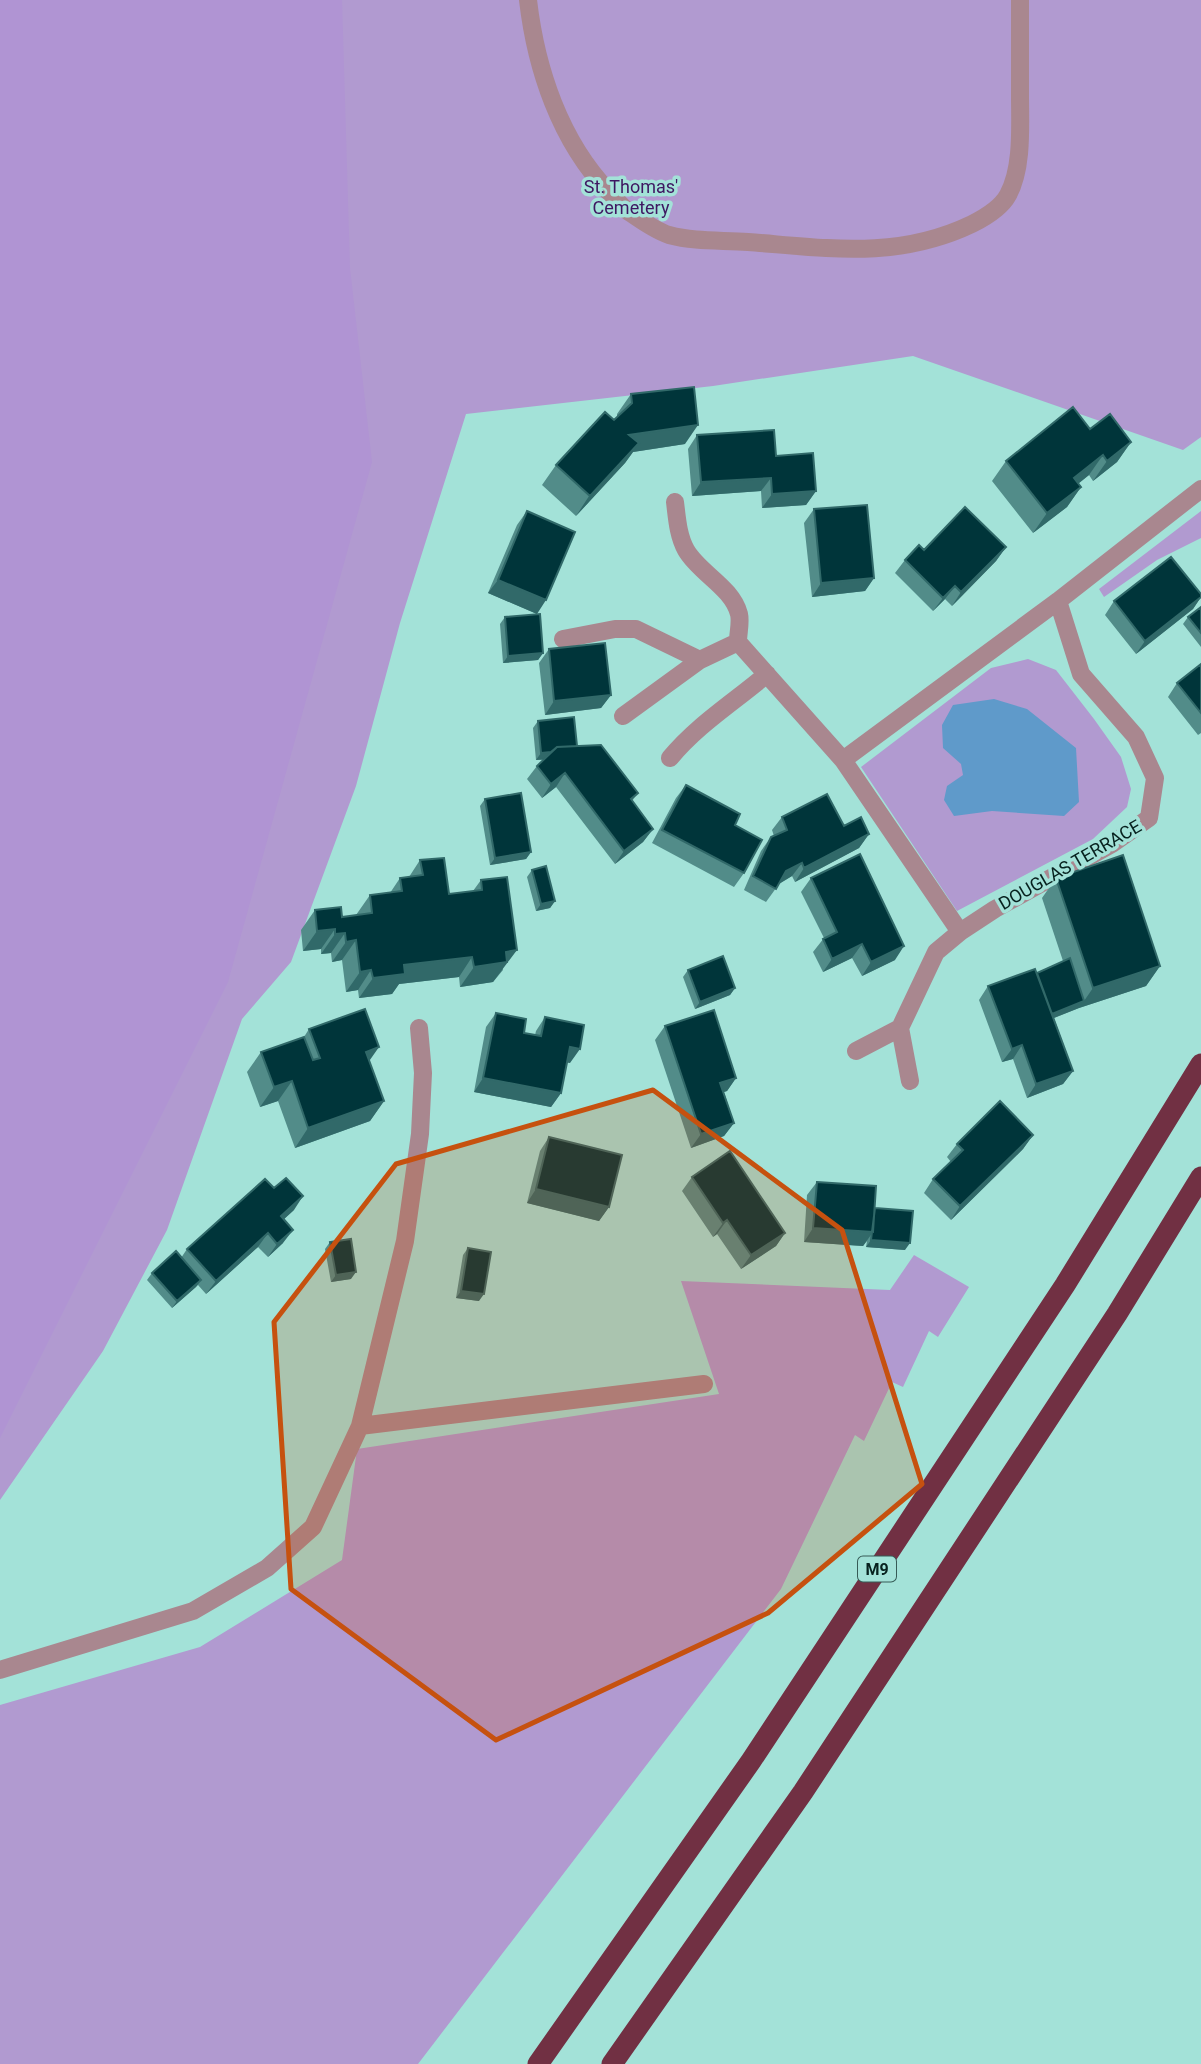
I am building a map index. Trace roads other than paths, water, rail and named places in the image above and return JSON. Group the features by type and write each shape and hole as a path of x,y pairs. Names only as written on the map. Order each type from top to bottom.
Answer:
{"highway":[{"name":"M9","path":"538,2064 751,1760 1065,1285 1201,1064"},
{"path":"612,2064 803,1792 1117,1314 1201,1177"}],"street":[{"path":"528,0 539,66 568,134 594,176 629,213 667,234 709,242 746,242 807,249 884,248 914,244 961,229 987,217 1008,195 1020,156 1020,0"},
{"path":"843,760 1058,601 1201,489"},
{"path":"675,502 679,532 686,550 703,571 729,595 739,614 738,642 843,760 960,932"},
{"name":"DOUGLAS TERRACE","path":"900,1028 936,952 995,908 1112,844 1149,818 1155,778 1136,737 1081,674 1058,601"},
{"path":"564,639 615,629 636,629 700,660"},
{"path":"623,716 700,660 738,642"},
{"path":"670,758 687,737 767,674"},
{"path":"0,1670 193,1611 267,1568 313,1527 360,1426 405,1241 420,1122 423,1073 419,1028"},
{"path":"856,1051 900,1028 910,1081"},
{"path":"360,1426 704,1384"}],"water":[{"path":"994,699 1027,709 1076,748 1079,802 1064,816 992,811 954,816 944,800 947,786 963,775 961,764 943,748 942,725 953,705"}],"park label":[{"name":"St. Thomas' Cemetery","path":"631,197"}]}
